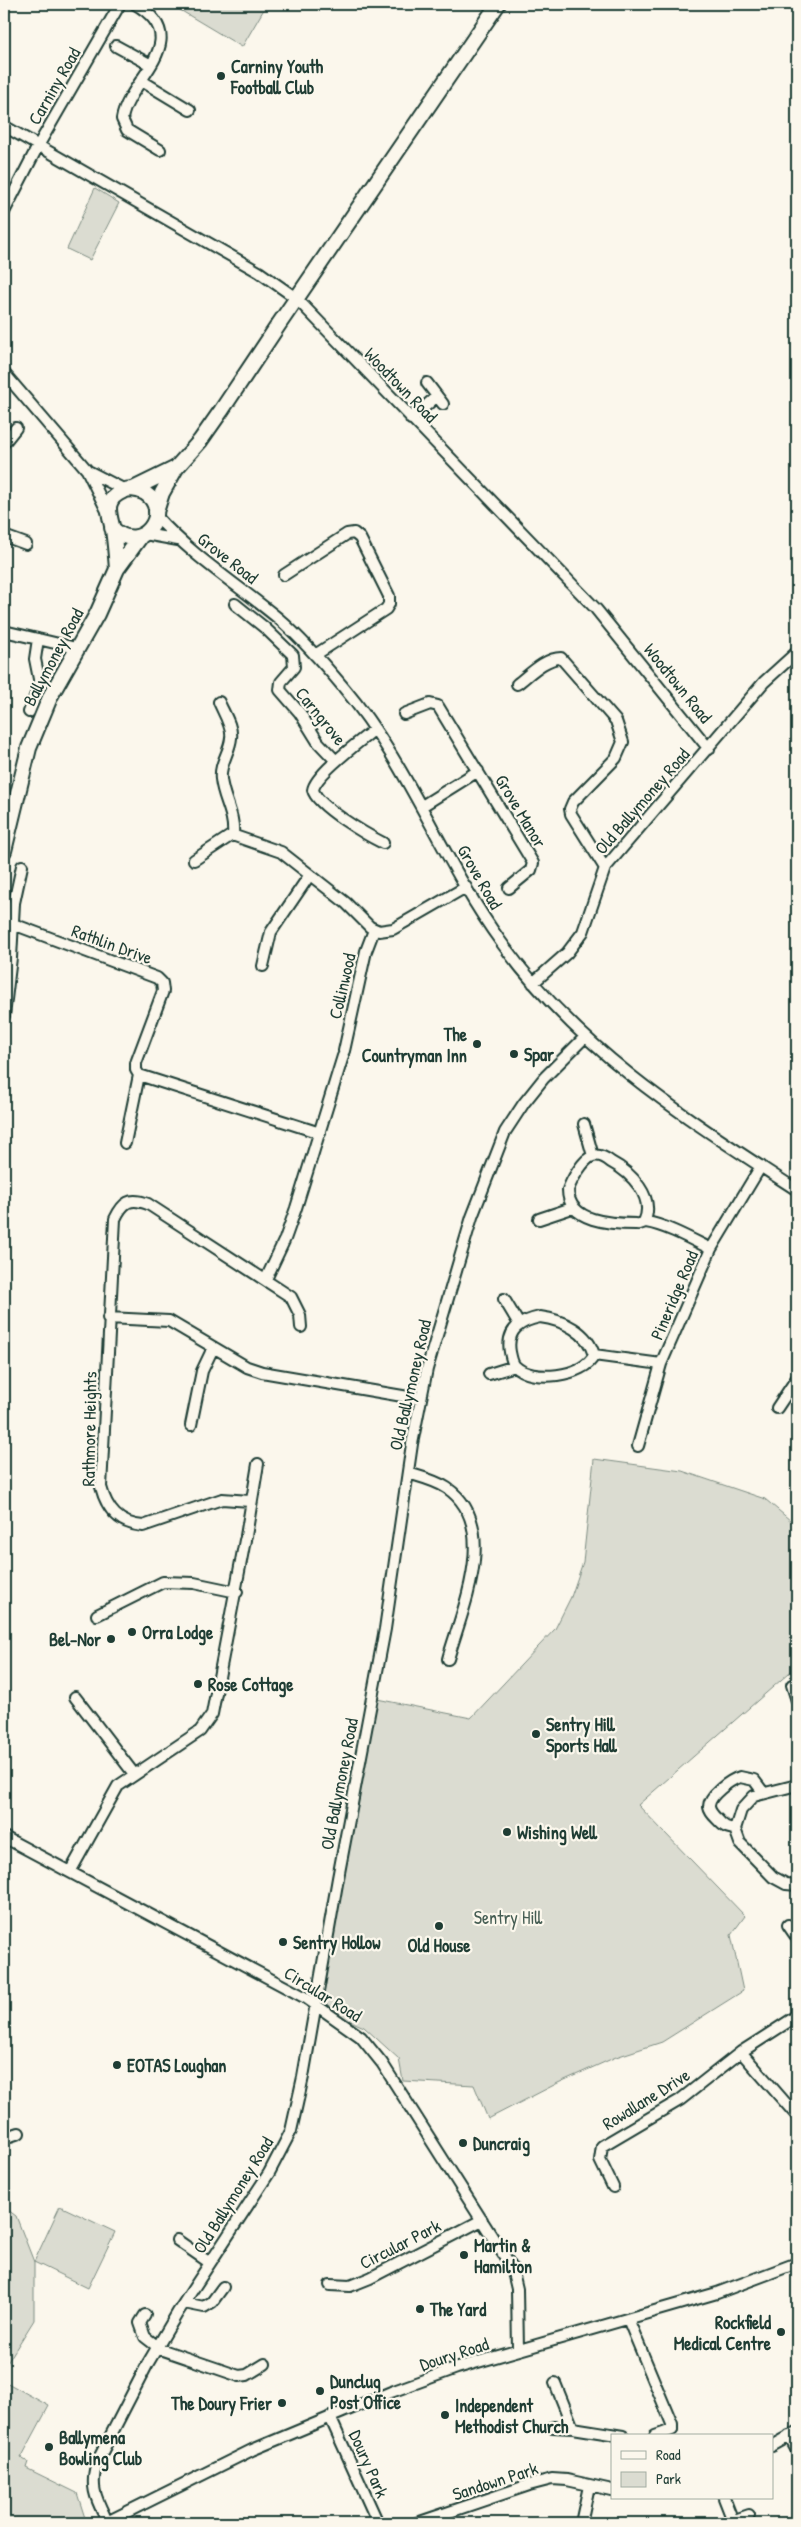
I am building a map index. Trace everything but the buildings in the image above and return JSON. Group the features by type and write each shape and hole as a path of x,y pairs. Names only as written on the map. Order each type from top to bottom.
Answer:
{"main road":[{"path":"112,528 125,537 143,535 153,525 162,493 176,468 200,441 498,4"},
{"path":"118,569 108,513 112,499 176,468"},
{"path":"129,490 147,494 152,499 156,514"},
{"name":"Ballymoney Road","path":"4,851 29,748 52,695 76,648 97,614 118,569 143,535"}],"street":[{"name":"Carniny Road","path":"4,212 38,146 120,4"},
{"path":"135,4 152,17 159,31 159,47 151,66 123,114 122,121 128,131 160,150"},
{"path":"116,46 151,66"},
{"path":"142,81 190,110"},
{"name":"Woodtown Road","path":"4,126 259,272 296,298 596,609 709,749"},
{"path":"4,373 87,470 108,513"},
{"path":"411,418 440,400 427,384"},
{"path":"4,443 16,428"},
{"path":"87,470 129,490"},
{"name":"Grove Road","path":"156,514 178,540 281,621 315,655 376,729 422,806 466,887 500,942 534,984 584,1038 653,1094 797,1190"},
{"path":"284,575 347,534 354,533 360,538 389,596 389,604 386,608 315,655"},
{"name":"Grove Road","path":"143,535 178,540"},
{"path":"4,536 26,544"},
{"name":"Carngrove","path":"235,604 265,628 293,655 294,667 281,682 280,690 303,718 320,745 336,761"},
{"path":"4,630 76,648"},
{"path":"28,712 40,684 35,659 38,639"},
{"name":"Old Ballymoney Road","path":"534,984 568,953 582,932 605,868 709,749 764,682 797,652"},
{"path":"517,684 539,667 553,659 561,658 619,727 623,742 619,755 573,802 570,809 605,868"},
{"path":"219,702 231,732 221,771 221,780 233,816 233,835"},
{"name":"Grove Manor","path":"404,714 430,704 438,706 478,771 533,863 531,870 509,888"},
{"name":"Carngrove","path":"376,729 336,761 315,783 313,788 314,795 331,810 367,835 383,843"},
{"name":"Grove Manor","path":"422,806 478,771"},
{"path":"194,860 227,836 233,835 277,849 309,876 346,903 374,930 393,928 466,887"},
{"path":"4,1014 14,902 22,866"},
{"path":"263,966 271,932 309,876"},
{"name":"Rathlin Drive","path":"13,924 160,980 163,991 136,1065 136,1071 140,1075 125,1143"},
{"name":"Collinwood","path":"320,1133 344,1053 366,951 374,930"},
{"name":"Old Ballymoney Road","path":"107,2523 95,2495 92,2479 97,2462 157,2347 269,2173 291,2131 316,2006 385,1629 420,1399 470,1225 505,1132 532,1093 584,1038"},
{"path":"140,1075 320,1133 284,1240 266,1279"},
{"path":"584,1124 593,1156"},
{"path":"644,1222 647,1216 644,1201 635,1178 601,1156 593,1156 587,1160 569,1185 568,1197 572,1208 583,1216 598,1221 633,1224 644,1222 688,1237 711,1250"},
{"name":"Pineridge Road","path":"638,1446 661,1364 711,1250 761,1166"},
{"name":"Rathmore Heights","path":"250,1501 222,1499 143,1526 125,1522 110,1510 101,1487 108,1318 116,1219 120,1207 130,1200 137,1199 148,1204 266,1279 295,1302 300,1315 301,1327"},
{"path":"540,1219 572,1208"},
{"path":"504,1299 519,1324"},
{"path":"540,1317 561,1323 585,1335 594,1355 585,1366 569,1374 532,1374 524,1372 515,1366 511,1360 509,1340 512,1330 519,1324 540,1317"},
{"path":"108,1318 168,1321 247,1367 262,1372 420,1399"},
{"path":"191,1425 202,1371 214,1348"},
{"path":"594,1355 661,1364"},
{"path":"488,1374 515,1366"},
{"path":"777,1408 797,1378"},
{"path":"70,1872 113,1793 134,1774 200,1731 210,1718 237,1592 250,1501 258,1464"},
{"path":"408,1473 437,1482 450,1490 465,1507 473,1526 475,1542 474,1564 448,1659"},
{"path":"97,1615 163,1582 194,1583 237,1592"},
{"path":"792,1685 797,1701"},
{"path":"75,1697 134,1774"},
{"path":"736,1829 724,1827 713,1815 709,1807 710,1800 728,1784 740,1777 754,1780 763,1792"},
{"path":"797,1785 763,1792 754,1796 743,1806 736,1820 736,1829 742,1846 773,1877 786,1884 797,1886"},
{"name":"Circular Road","path":"4,1837 306,1998 361,2037 382,2062 512,2268 517,2289 518,2350"},
{"path":"788,1925 797,1938"},
{"name":"Rowallane Drive","path":"613,2187 600,2160 602,2146 680,2100 741,2052 797,2016"},
{"path":"741,2052 797,2116"},
{"path":"4,2138 19,2133"},
{"name":"Circular Park","path":"330,2285 350,2286 370,2278 482,2220"},
{"path":"177,2240 210,2263"},
{"name":"Doury Road","path":"107,2523 252,2450 330,2417 457,2368 717,2293 797,2263"},
{"path":"184,2303 204,2307 212,2302 223,2287"},
{"path":"145,2315 140,2323 142,2331 147,2340 157,2347 239,2376 247,2375 265,2364"},
{"path":"628,2319 672,2424 672,2430 661,2434"},
{"path":"555,2383 574,2428"},
{"name":"Doury Park","path":"330,2417 378,2523"},
{"path":"553,2428 574,2428 611,2434"},
{"path":"774,2445 793,2434 797,2451"},
{"name":"Sandown Park","path":"417,2523 542,2481 562,2479 611,2490"},
{"path":"581,2523 589,2486"},
{"path":"724,2500 730,2522 749,2515"}],"green space":[{"path":"170,4 267,4 242,47"},
{"path":"95,188 119,203 90,260 67,249"},
{"name":"Sentry Hill","path":"594,1459 682,1471 765,1499 797,1526 797,1666 638,1805 745,1916 731,1935 743,1991 662,2042 616,2057 558,2083 488,2119 474,2085 403,2081 399,2059 364,2027 316,2006 377,1699 471,1718 555,1629 571,1597 583,1562"},
{"path":"60,2206 115,2232 88,2288 34,2262"},
{"path":"4,2207 16,2216 34,2262 34,2320 4,2368"},
{"path":"4,2381 49,2406 21,2458 28,2462 26,2468 77,2493 85,2518 73,2523 4,2523"}],"place":[{"name":"Carniny Youth Football Club","path":"221,76"},
{"name":"The Countryman Inn","path":"477,1044"},
{"name":"Spar","path":"514,1054"},
{"name":"Orra Lodge","path":"132,1632"},
{"name":"Bel-Nor","path":"111,1639"},
{"name":"Rose Cottage","path":"198,1684"},
{"name":"Sentry Hill Sports Hall","path":"536,1734"},
{"name":"Wishing Well","path":"507,1832"},
{"name":"Old House","path":"439,1926"},
{"name":"Sentry Hollow","path":"283,1942"},
{"name":"EOTAS Loughan","path":"117,2065"},
{"name":"Duncraig","path":"463,2143"},
{"name":"Martin & Hamilton","path":"464,2255"},
{"name":"The Yard","path":"420,2309"},
{"name":"Rockfield Medical Centre","path":"781,2332"},
{"name":"Dunclug Post Office","path":"320,2391"},
{"name":"The Doury Frier","path":"282,2403"},
{"name":"Independent Methodist Church","path":"445,2415"},
{"name":"Ballymena Bowling Club","path":"49,2447"}]}
